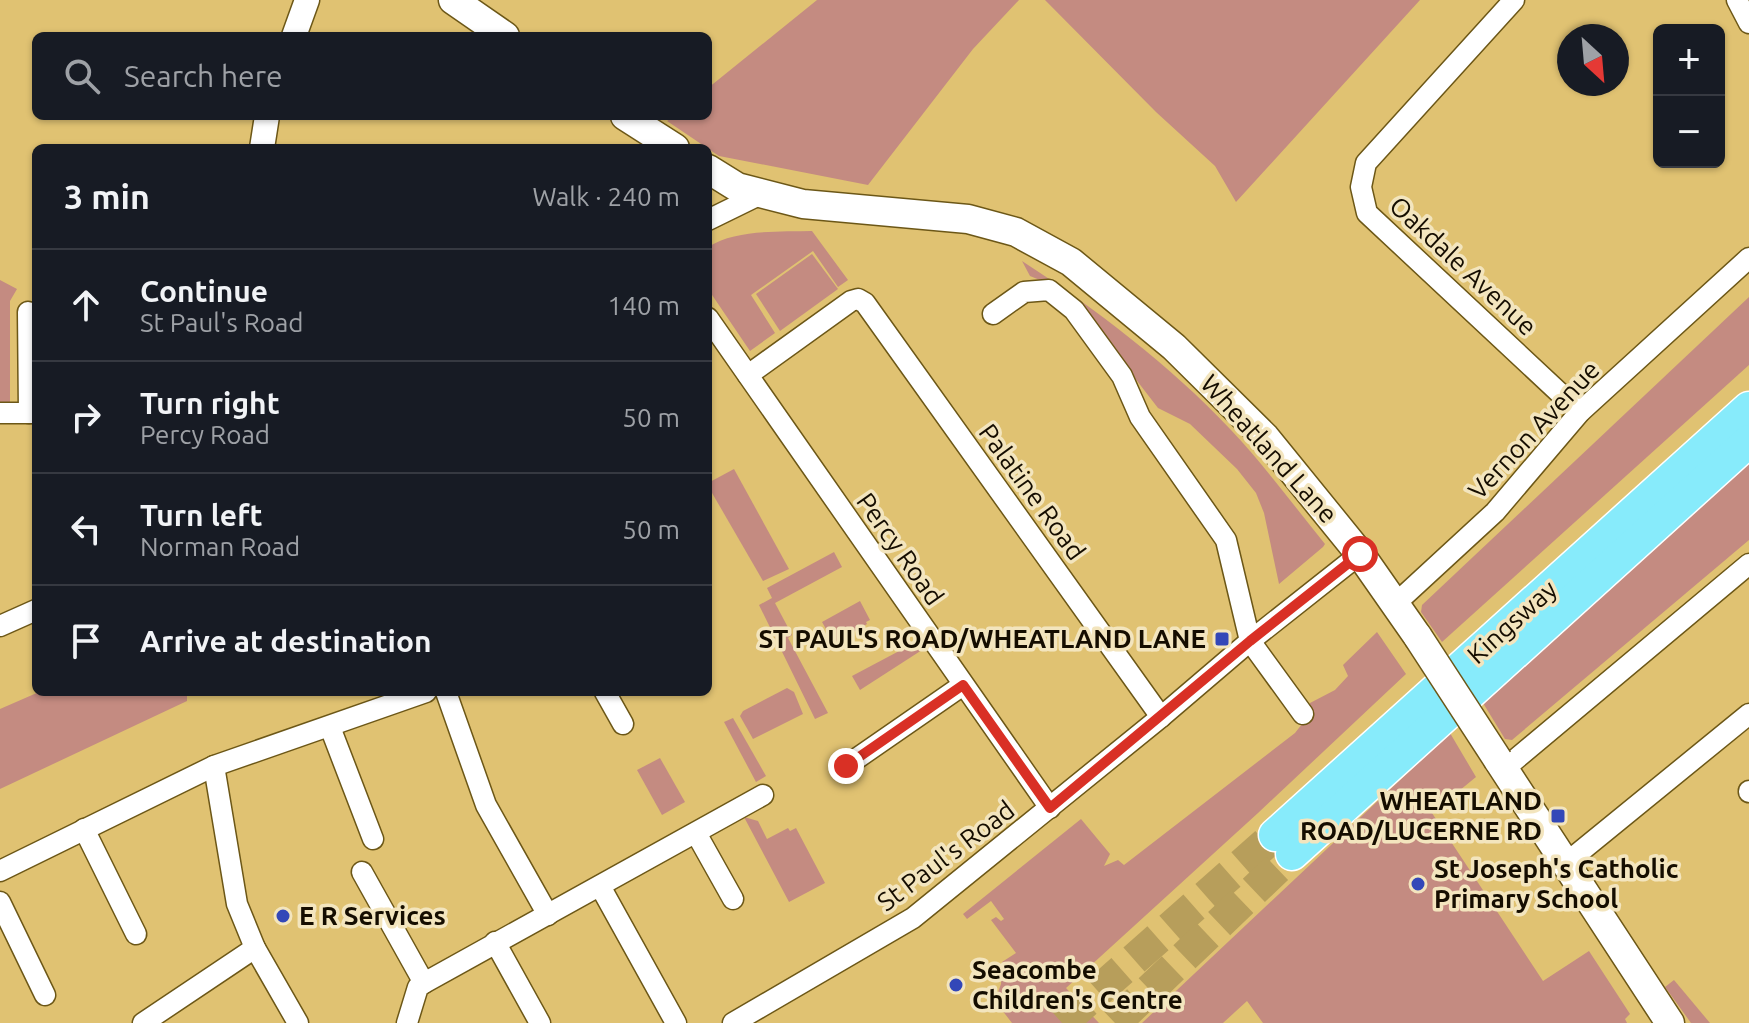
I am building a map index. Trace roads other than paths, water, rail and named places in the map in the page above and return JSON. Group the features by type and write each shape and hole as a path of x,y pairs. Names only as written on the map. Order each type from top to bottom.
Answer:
{"highway":[{"name":"Kingsway","path":"1749,408 1284,845 1749,441"}],"main road":[{"path":"453,0 499,32"},
{"path":"631,120 669,144"},
{"name":"Wheatland Lane","path":"712,171 737,187 803,204 968,219 1016,232 1071,262 1174,347 1265,437 1360,554 1418,637 1670,1023"}],"street":[{"path":"295,32 307,0"},
{"name":"Oakdale Avenue","path":"1514,0 1366,163 1361,187 1367,213 1580,412"},
{"path":"1737,0 1749,23"},
{"path":"263,144 266,120"},
{"path":"712,218 761,194"},
{"name":"Vernon Avenue","path":"1394,605 1495,512 1580,412 1749,258"},
{"path":"993,314 1024,292 1049,290 1074,310 1122,376 1140,417 1226,540 1250,641 1303,714"},
{"name":"Palatine Road","path":"748,375 851,301 858,299 865,303 1161,717"},
{"path":"0,413 32,413 28,312"},
{"name":"Percy Road","path":"712,324 1050,808"},
{"name":"St Paul's Road","path":"733,1023 913,918 1360,554"},
{"path":"1501,765 1749,564"},
{"path":"0,626 32,612"},
{"path":"846,766 963,685"},
{"path":"0,871 214,766 415,696"},
{"path":"447,696 486,805 548,915"},
{"path":"607,696 623,724"},
{"path":"1565,864 1749,714"},
{"path":"330,727 373,839"},
{"path":"214,766 237,904 255,948 298,1023"},
{"path":"407,1023 418,987 424,983 763,795"},
{"path":"84,829 136,934"},
{"path":"696,833 733,899"},
{"path":"362,872 424,983"},
{"path":"600,886 676,1023"},
{"path":"0,902 45,995"},
{"path":"495,942 540,1023"},
{"path":"143,1023 255,948"}],"tunnel":[{"path":"1062,1023 1275,835"},
{"path":"1115,1023 1292,854"}],"place":[{"name":"ST PAUL'S ROAD/WHEATLAND LANE","path":"1222,639"},
{"name":"WHEATLAND ROAD/LUCERNE RD","path":"1558,816"},
{"name":"St Joseph's Catholic Primary School","path":"1418,884"},
{"name":"E R Services","path":"283,916"},
{"name":"Seacombe Children's Centre","path":"956,985"}]}
